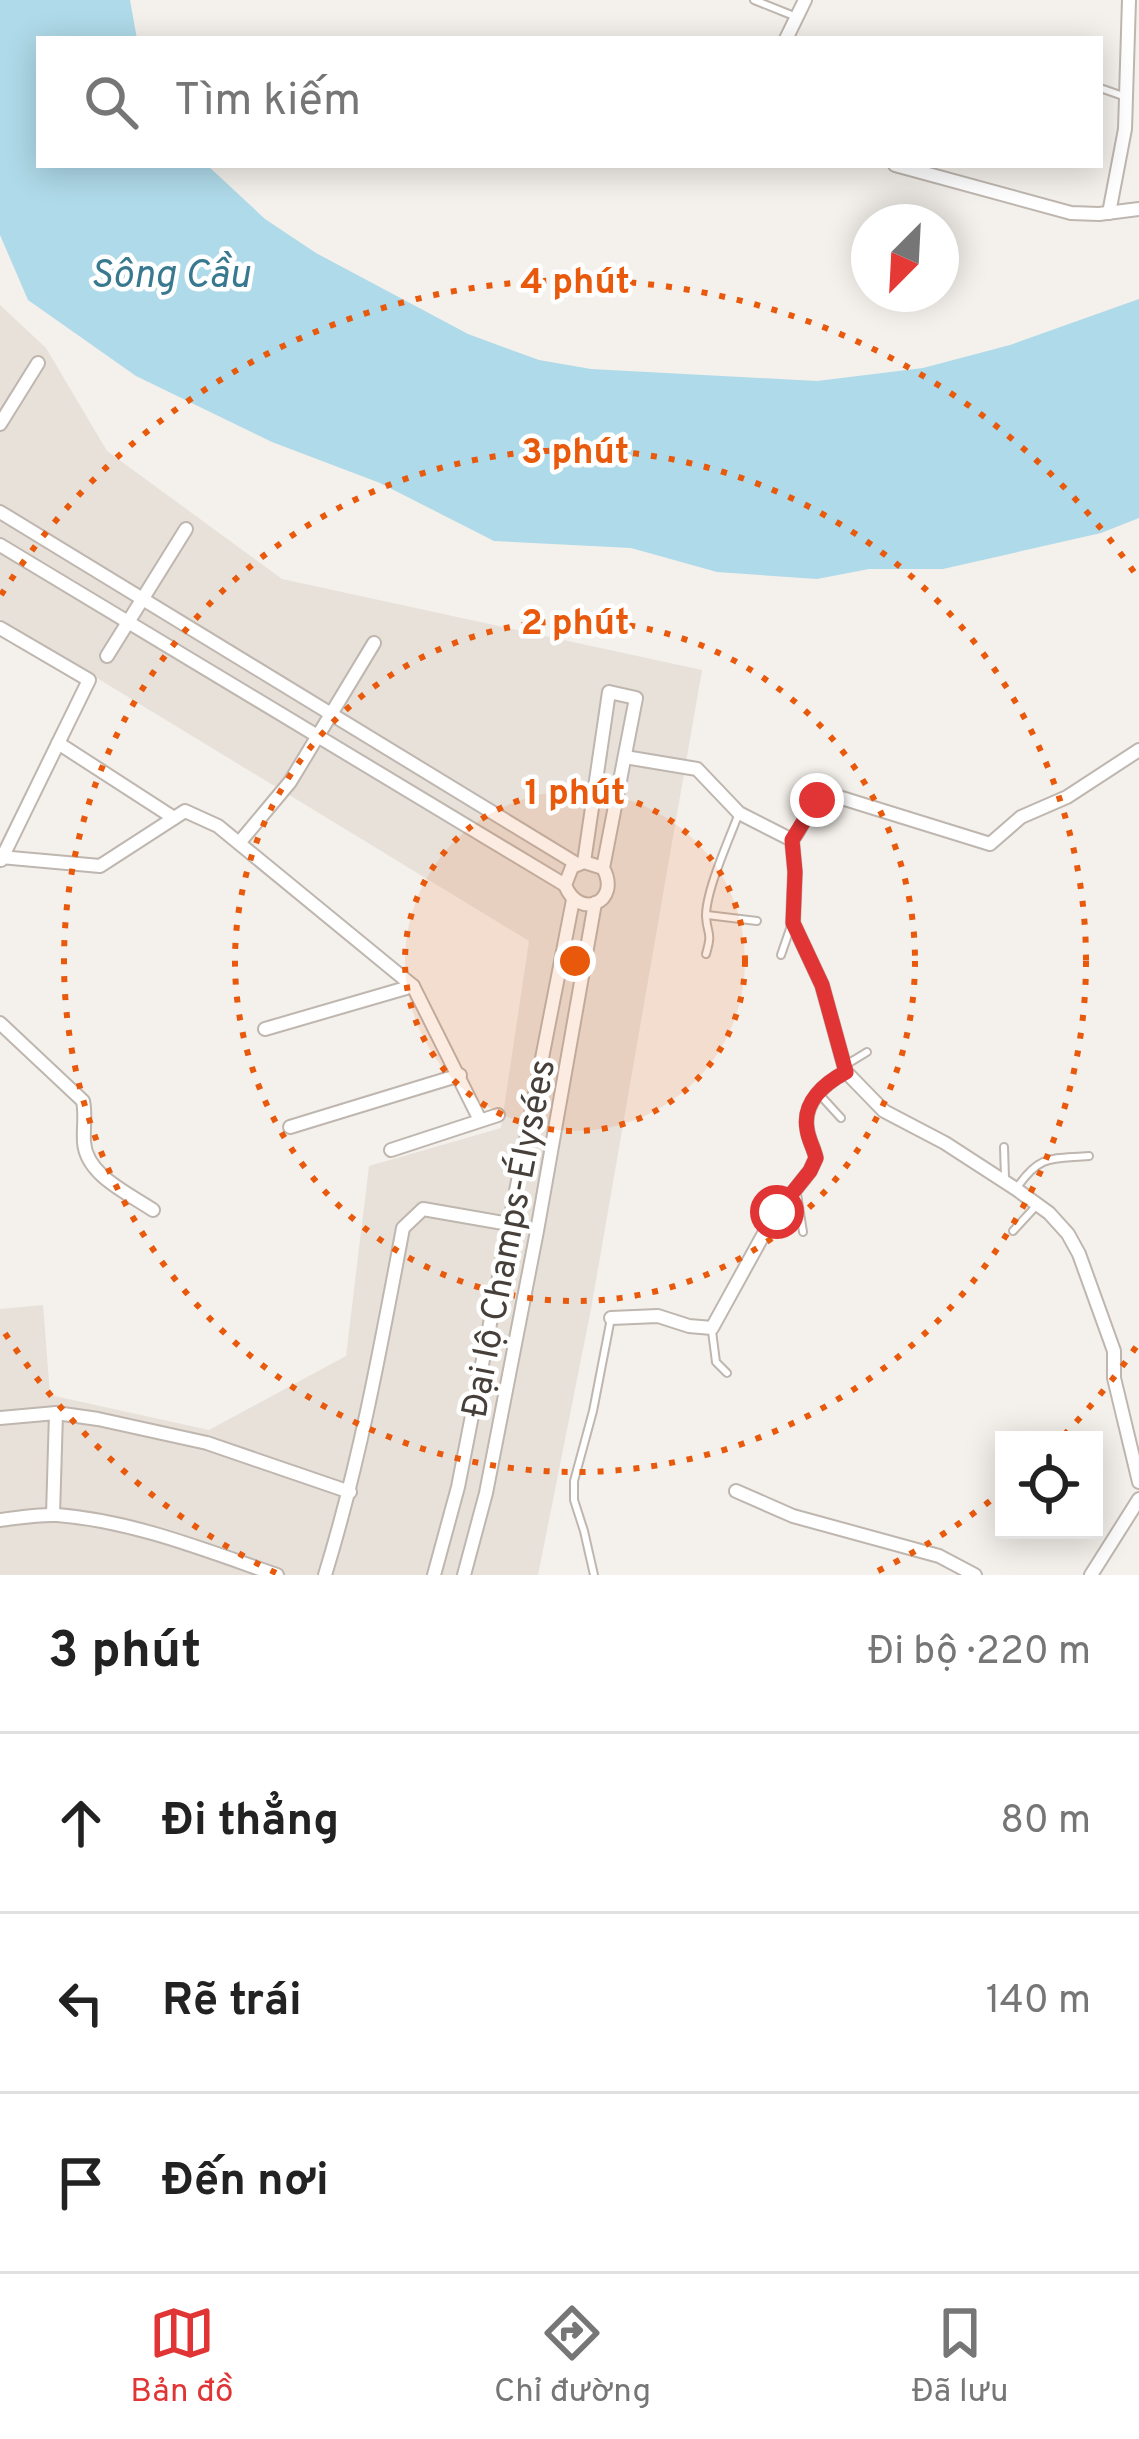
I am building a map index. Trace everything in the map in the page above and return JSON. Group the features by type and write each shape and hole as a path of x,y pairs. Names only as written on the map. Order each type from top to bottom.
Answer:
{"street":[{"path":"788,36 805,0"},
{"path":"1109,213 1132,131 1131,6"},
{"path":"906,168 1071,213 1139,209"},
{"path":"0,424 38,363"},
{"path":"0,512 581,863 603,868"},
{"path":"106,656 186,530"},
{"path":"0,545 566,885 573,900 596,903"},
{"path":"0,628 89,680 1,858 100,866 185,811 218,826 413,986 480,1120"},
{"path":"239,843 290,782 374,643"},
{"name":"Đại lộ Champs-Élysées","path":"464,1575 490,1471 596,903 609,887 603,868 636,698 609,692 581,863"},
{"path":"58,743 174,818"},
{"path":"1139,750 1067,797 1022,817 990,844 832,795 817,800 792,840 793,923 831,1010 845,1069 884,1111 1010,1185 1049,1213 1068,1234 1114,1351 1114,1378 1135,1445 1139,1482"},
{"path":"625,757 698,770 739,814 792,840"},
{"path":"566,885 568,872 581,863"},
{"name":"Đại lộ Champs-Élysées","path":"434,1575 458,1487 573,900"},
{"path":"266,1030 413,986"},
{"path":"0,1025 83,1101 83,1146 91,1163 153,1210"},
{"path":"611,1318 658,1316 712,1328 772,1219 816,1158 806,1120 818,1093 845,1069"},
{"path":"290,1126 460,1075"},
{"path":"391,1150 497,1115"},
{"path":"326,1575 368,1415 403,1228 422,1209 509,1224"},
{"path":"0,1418 56,1413 207,1442 350,1492"},
{"path":"53,1515 56,1413"},
{"path":"736,1491 793,1516 939,1556 947,1568 975,1575"},
{"path":"1091,1575 1139,1499"},
{"path":"0,1520 53,1515 123,1526 277,1575"}],"lane":[{"path":"754,0 797,17"},
{"path":"1103,89 1130,101"},
{"path":"706,954 711,937 706,915 739,814"},
{"path":"706,915 757,921"},
{"path":"781,955 793,923"},
{"path":"845,1069 867,1052"},
{"path":"818,1093 841,1118"},
{"path":"1004,1147 1010,1185 1036,1164 1089,1156"},
{"path":"796,1189 803,1232"},
{"path":"1012,1231 1037,1205"},
{"path":"594,1575 574,1500 574,1481 611,1318"},
{"path":"712,1328 713,1354 727,1373"}],"shaded area":[{"path":"0,305 46,348 107,451 282,579 702,670 591,1309 538,1575 0,1575 0,1309 43,1305 50,1395 209,1430 346,1356 369,1166 501,1128 529,941 0,619"}],"water":[{"name":"Sông Cầu","path":"0,0 130,0 136,36 36,36 36,168 210,168 265,219 316,253 468,334 539,360 591,369 817,381 923,368 1010,345 1139,299 1139,518 1101,533 943,569 869,569 817,579 717,572 631,548 494,541 380,483 272,442 136,376 28,300 0,235"}],"route":[{"path":"777,1212 816,1158 806,1120 813,1099 826,1083 846,1072 831,1010 793,923 792,840 817,800"}]}
